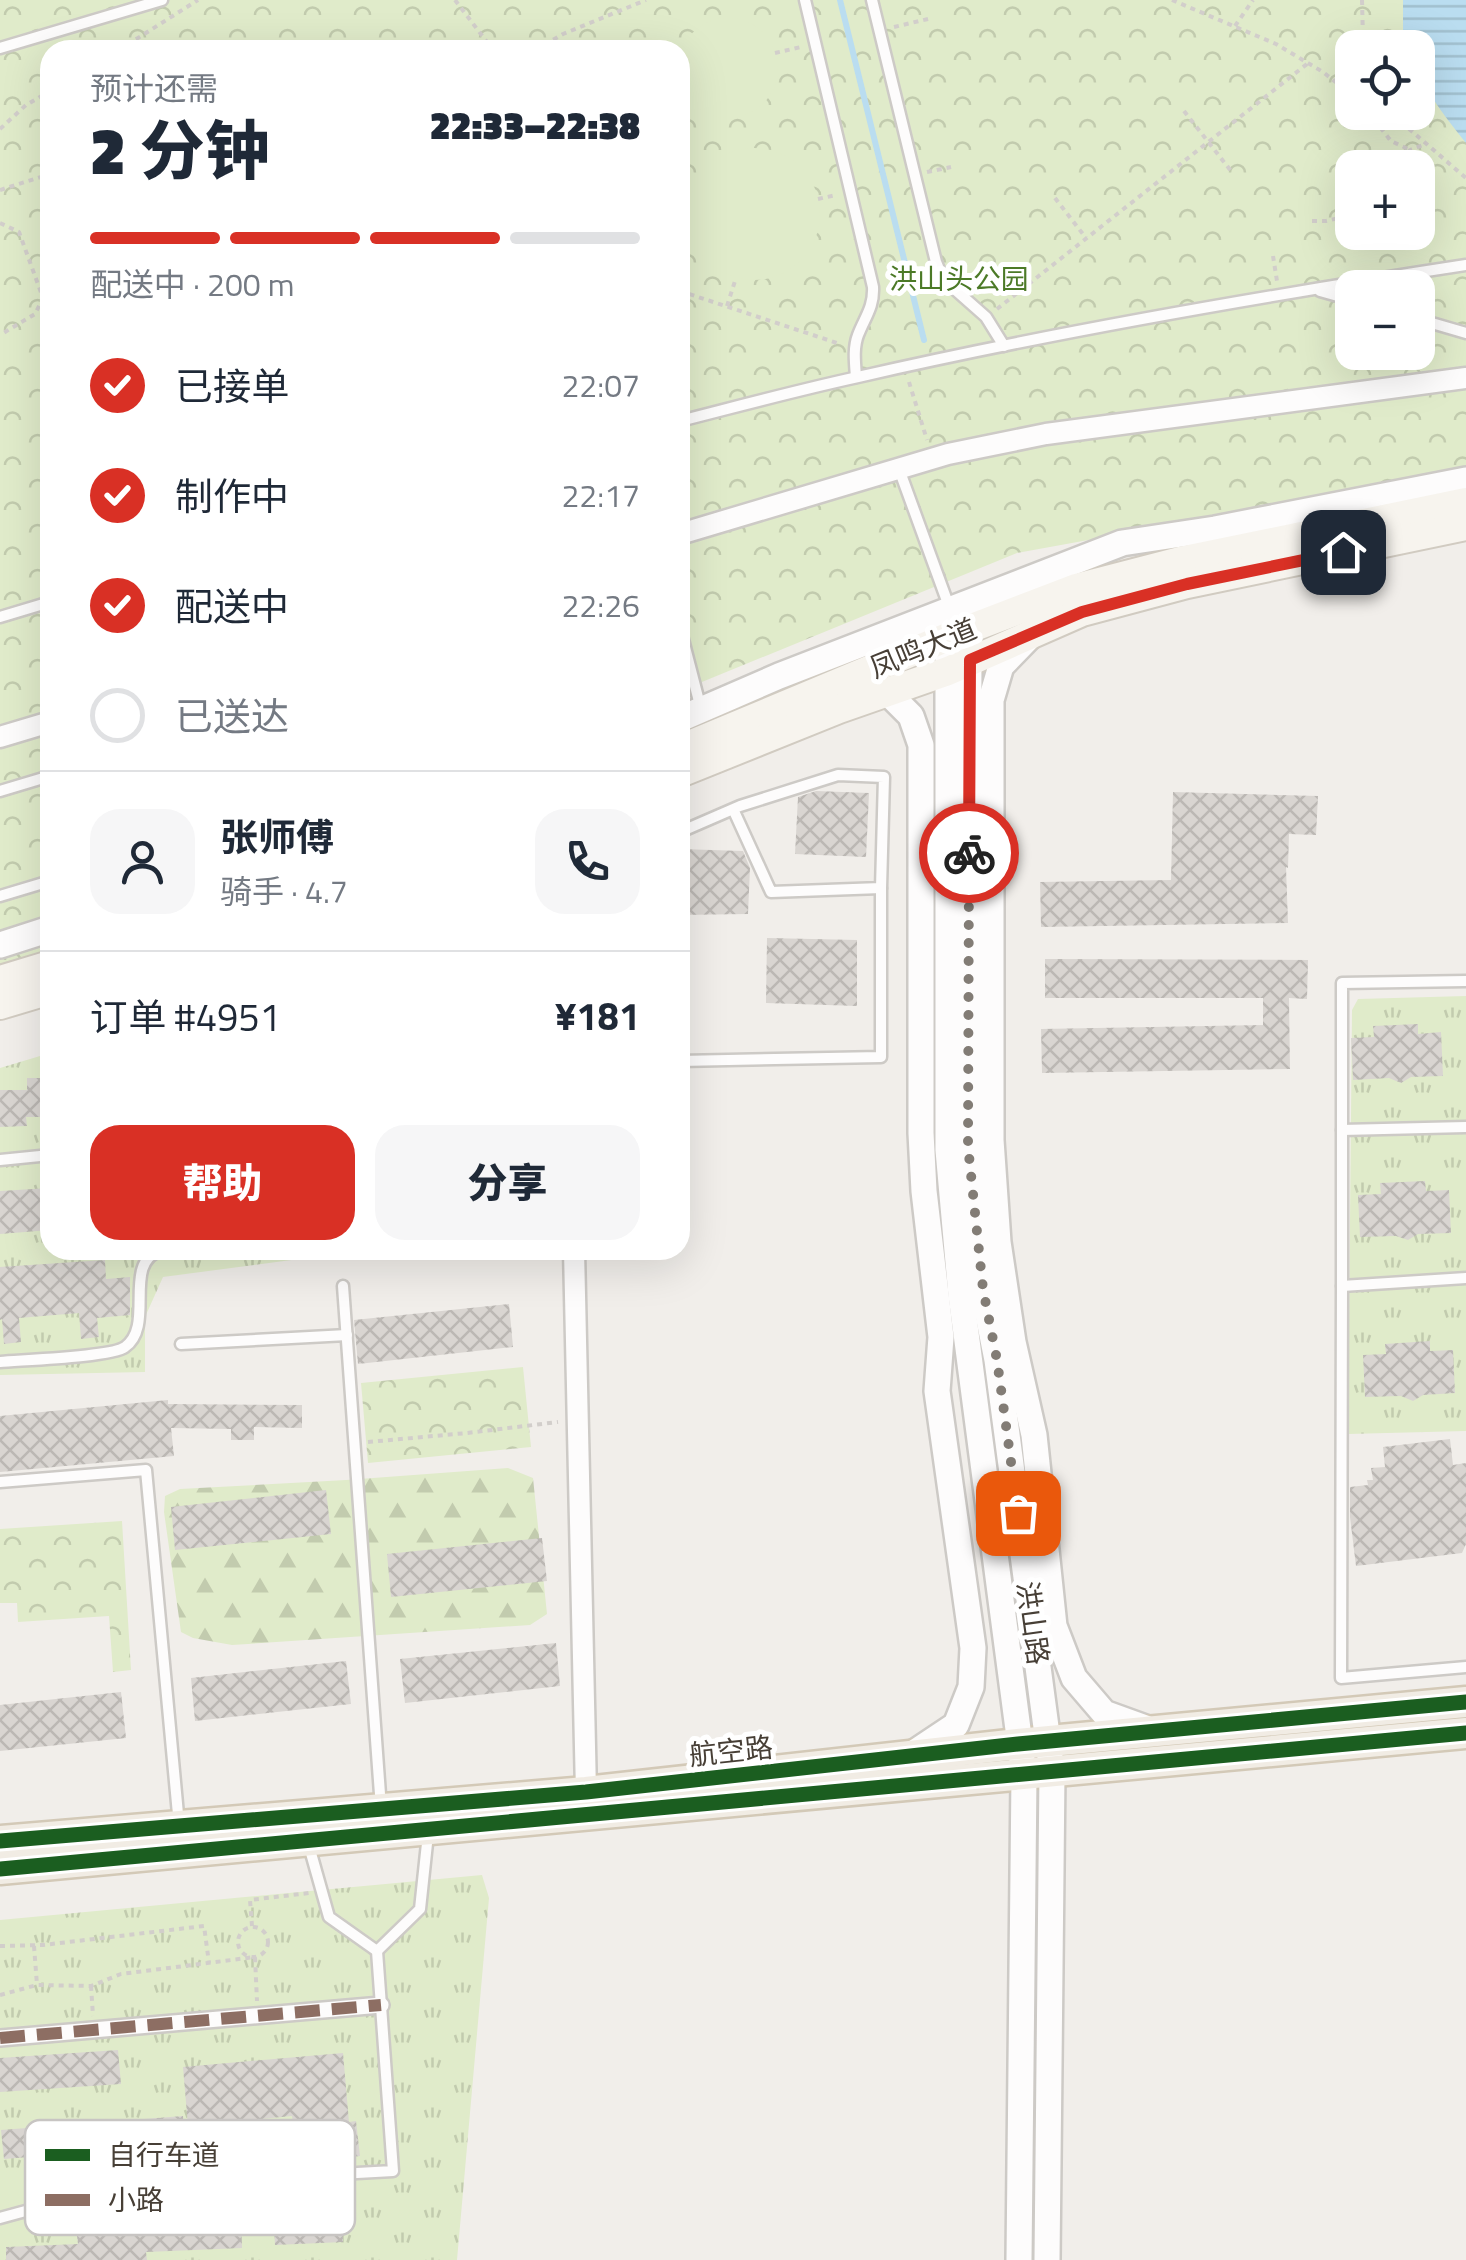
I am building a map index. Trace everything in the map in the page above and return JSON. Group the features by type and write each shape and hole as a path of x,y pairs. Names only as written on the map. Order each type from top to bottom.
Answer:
{"main road":[{"name":"凤鸣大道","path":"690,744 956,625 1180,561 1466,502"},
{"name":"凤鸣大道","path":"690,768 958,665 1082,612 1187,584 1466,526"},
{"path":"0,980 40,968"},
{"path":"0,1005 40,993"},
{"name":"航空路","path":"0,1841 586,1792 910,1756 1036,1758 1156,1732 1466,1702"},
{"name":"航空路","path":"0,1870 428,1830 1036,1758 1466,1732"}],"street":[{"path":"690,531 948,454 1046,434 1466,378"},
{"path":"690,714 779,676 956,625 1122,543 1466,480"},
{"name":"洪山路","path":"956,625 968,1146 983,1289 997,1360 1036,1758 1047,2260"},
{"path":"1033,633 1002,666 991,700 991,1140 998,1242 1013,1342 1034,1434 1054,1626 1074,1678 1104,1713 1156,1732"},
{"path":"887,692 911,716 920,745 924,1191 941,1337 938,1390 974,1648 970,1687 956,1725 910,1756"},
{"path":"0,737 40,725"},
{"path":"0,945 40,932"},
{"path":"574,1260 586,1792"},
{"name":"洪山路","path":"1018,2260 1036,1758"},
{"path":"0,2038 381,2005"}],"lane":[{"path":"0,48 162,0"},
{"path":"805,0 874,300 854,348 856,377"},
{"path":"872,0 936,262 943,279 986,317 1004,346"},
{"path":"690,418 856,377 1004,346 1314,289 1466,266"},
{"path":"1314,289 1335,295"},
{"path":"1435,324 1466,333"},
{"path":"899,469 956,625"},
{"path":"0,617 40,605"},
{"path":"690,828 733,809 838,776 884,777 880,1058 690,1062"},
{"path":"0,791 40,779"},
{"path":"733,809 771,892 882,888"},
{"path":"0,896 40,885"},
{"path":"1466,981 1342,983 1341,1678 1466,1667"},
{"path":"1342,1130 1466,1127"},
{"path":"0,1160 40,1156"},
{"path":"0,1362 108,1353 125,1347 138,1331 140,1282 147,1260"},
{"path":"1342,1286 1466,1278"},
{"path":"344,1286 381,1809"},
{"path":"182,1344 347,1335"},
{"path":"0,1482 146,1470 180,1826"},
{"path":"377,1951 420,1909 428,1830"},
{"path":"307,1840 330,1917 377,1951 393,2171 355,2173"},
{"path":"0,2218 25,2211"}],"path":[{"path":"135,40 198,0"},
{"path":"455,0 485,40"},
{"path":"553,40 646,0"},
{"path":"1172,0 1276,44 1335,82"},
{"path":"1234,26 1253,0"},
{"path":"1362,0 1363,30"},
{"path":"880,30 932,18"},
{"path":"775,53 816,44"},
{"path":"986,317 1307,64"},
{"path":"0,129 40,96"},
{"path":"1184,111 1231,171"},
{"path":"1382,130 1391,141 1410,150 1426,144"},
{"path":"1410,130 1466,178"},
{"path":"915,175 952,167"},
{"path":"0,190 40,177"},
{"path":"818,199 850,192"},
{"path":"1055,198 1086,238"},
{"path":"1312,220 1335,219"},
{"path":"0,223 19,232 40,292"},
{"path":"1272,256 1280,296"},
{"path":"727,306 736,278"},
{"path":"690,294 854,348"},
{"path":"0,335 35,314 40,303"},
{"path":"912,394 926,436"},
{"path":"354,1442 578,1420"},
{"path":"252,1926 250,1900 322,1892"},
{"path":"0,1946 34,1946 204,1926 210,1963"},
{"path":"0,1995 37,1984 91,1986 121,1974 255,1957 265,1951 268,1942 261,1928 252,1926 239,1934 238,1944 242,1953 255,1957"},
{"path":"34,1946 37,1984"},
{"path":"255,1957 258,2016"},
{"path":"91,1986 94,2029"}],"green space":[{"name":"洪山头公园","path":"0,0 1466,0 1466,491 1341,494 1017,553 690,687 690,40 40,40 40,995 0,1010"},
{"path":"728,18 747,22 769,40 777,58 774,87 763,103 747,114 718,117 690,100 687,40 709,22"},
{"path":"741,149 767,149 791,159 809,177 819,201 819,227 809,251 791,269 767,279 741,279 717,269 699,251 690,230 690,198 699,177 717,159"},
{"path":"1466,996 1466,1431 1348,1434 1352,1010 1358,999"},
{"path":"40,1056 40,1260 291,1260 163,1277 145,1317 145,1372 0,1375 0,1068"},
{"path":"523,1367 531,1447 368,1463 361,1383"},
{"path":"508,1468 533,1478 547,1614 530,1625 232,1645 181,1632 165,1496 180,1489"},
{"path":"122,1521 131,1670 113,1672 109,1616 18,1622 17,1603 0,1603 0,1529"},
{"path":"482,1875 489,1898 457,2260 0,2260 0,1920"}],"water":[{"path":"1403,0 1466,0 1466,143 1435,100 1435,30 1403,30"}],"building":[{"path":"816,791 869,793 866,857 795,854 798,797"},
{"path":"1173,792 1318,796 1316,835 1289,834 1288,923 1041,927 1040,882 1171,880"},
{"path":"690,849 743,851 750,868 748,914 690,915"},
{"path":"767,938 857,940 857,1006 766,1003"},
{"path":"1045,959 1308,960 1307,999 1289,998 1290,1069 1042,1073 1041,1029 1263,1025 1263,998 1045,998"},
{"path":"1418,1024 1418,1034 1441,1032 1443,1076 1411,1077 1401,1083 1389,1078 1353,1080 1351,1038 1374,1037 1373,1026"},
{"path":"27,1078 40,1078 40,1117 26,1117 27,1126 0,1127 0,1090 27,1090"},
{"path":"1425,1181 1426,1191 1449,1190 1451,1233 1418,1234 1408,1240 1396,1236 1360,1237 1358,1195 1381,1194 1380,1183"},
{"path":"40,1189 40,1231 0,1234 0,1191"},
{"path":"105,1260 106,1279 130,1277 130,1315 97,1318 99,1337 81,1339 79,1313 19,1318 21,1342 4,1344 0,1267"},
{"path":"509,1304 513,1347 358,1364 354,1320"},
{"path":"1430,1341 1430,1351 1453,1350 1455,1393 1423,1395 1413,1401 1401,1396 1365,1397 1363,1355 1386,1354 1385,1344"},
{"path":"168,1400 168,1404 302,1405 302,1428 254,1427 254,1440 231,1440 231,1429 171,1428 174,1456 0,1472 0,1416"},
{"path":"1450,1439 1453,1465 1466,1463 1466,1544 1462,1553 1356,1566 1350,1487 1368,1485 1367,1480 1373,1480 1371,1468 1385,1467 1383,1447"},
{"path":"326,1490 331,1534 175,1550 171,1507"},
{"path":"542,1538 547,1581 391,1597 387,1554"},
{"path":"556,1643 560,1686 405,1703 400,1659"},
{"path":"346,1661 351,1704 195,1721 191,1678"},
{"path":"121,1692 126,1738 0,1751 0,1705"},
{"path":"118,2050 121,2084 0,2092 0,2058"},
{"path":"343,2053 349,2120 292,2120 292,2116 187,2120 183,2067"},
{"path":"183,2116 183,2120 131,2120"},
{"path":"356,2121 360,2156 355,2157"},
{"path":"25,2128 25,2157 4,2159 1,2130"},
{"path":"242,2235 242,2248 146,2252 147,2260 6,2260 6,2247 78,2244 77,2236"},
{"path":"274,2235 343,2235 343,2242 275,2245"}],"waterway":[{"path":"840,0 924,340"}],"marked path":[{"path":"0,2038 381,2005"}],"cycle path":[{"path":"0,1841 586,1792 1018,1744 1466,1702"},
{"path":"0,1869 1466,1733"}],"way so far":[{"path":"969,853 968,1146 983,1289 1018,1513"}],"route":[{"path":"969,853 970,660 1082,612 1187,584 1343,552"}]}
